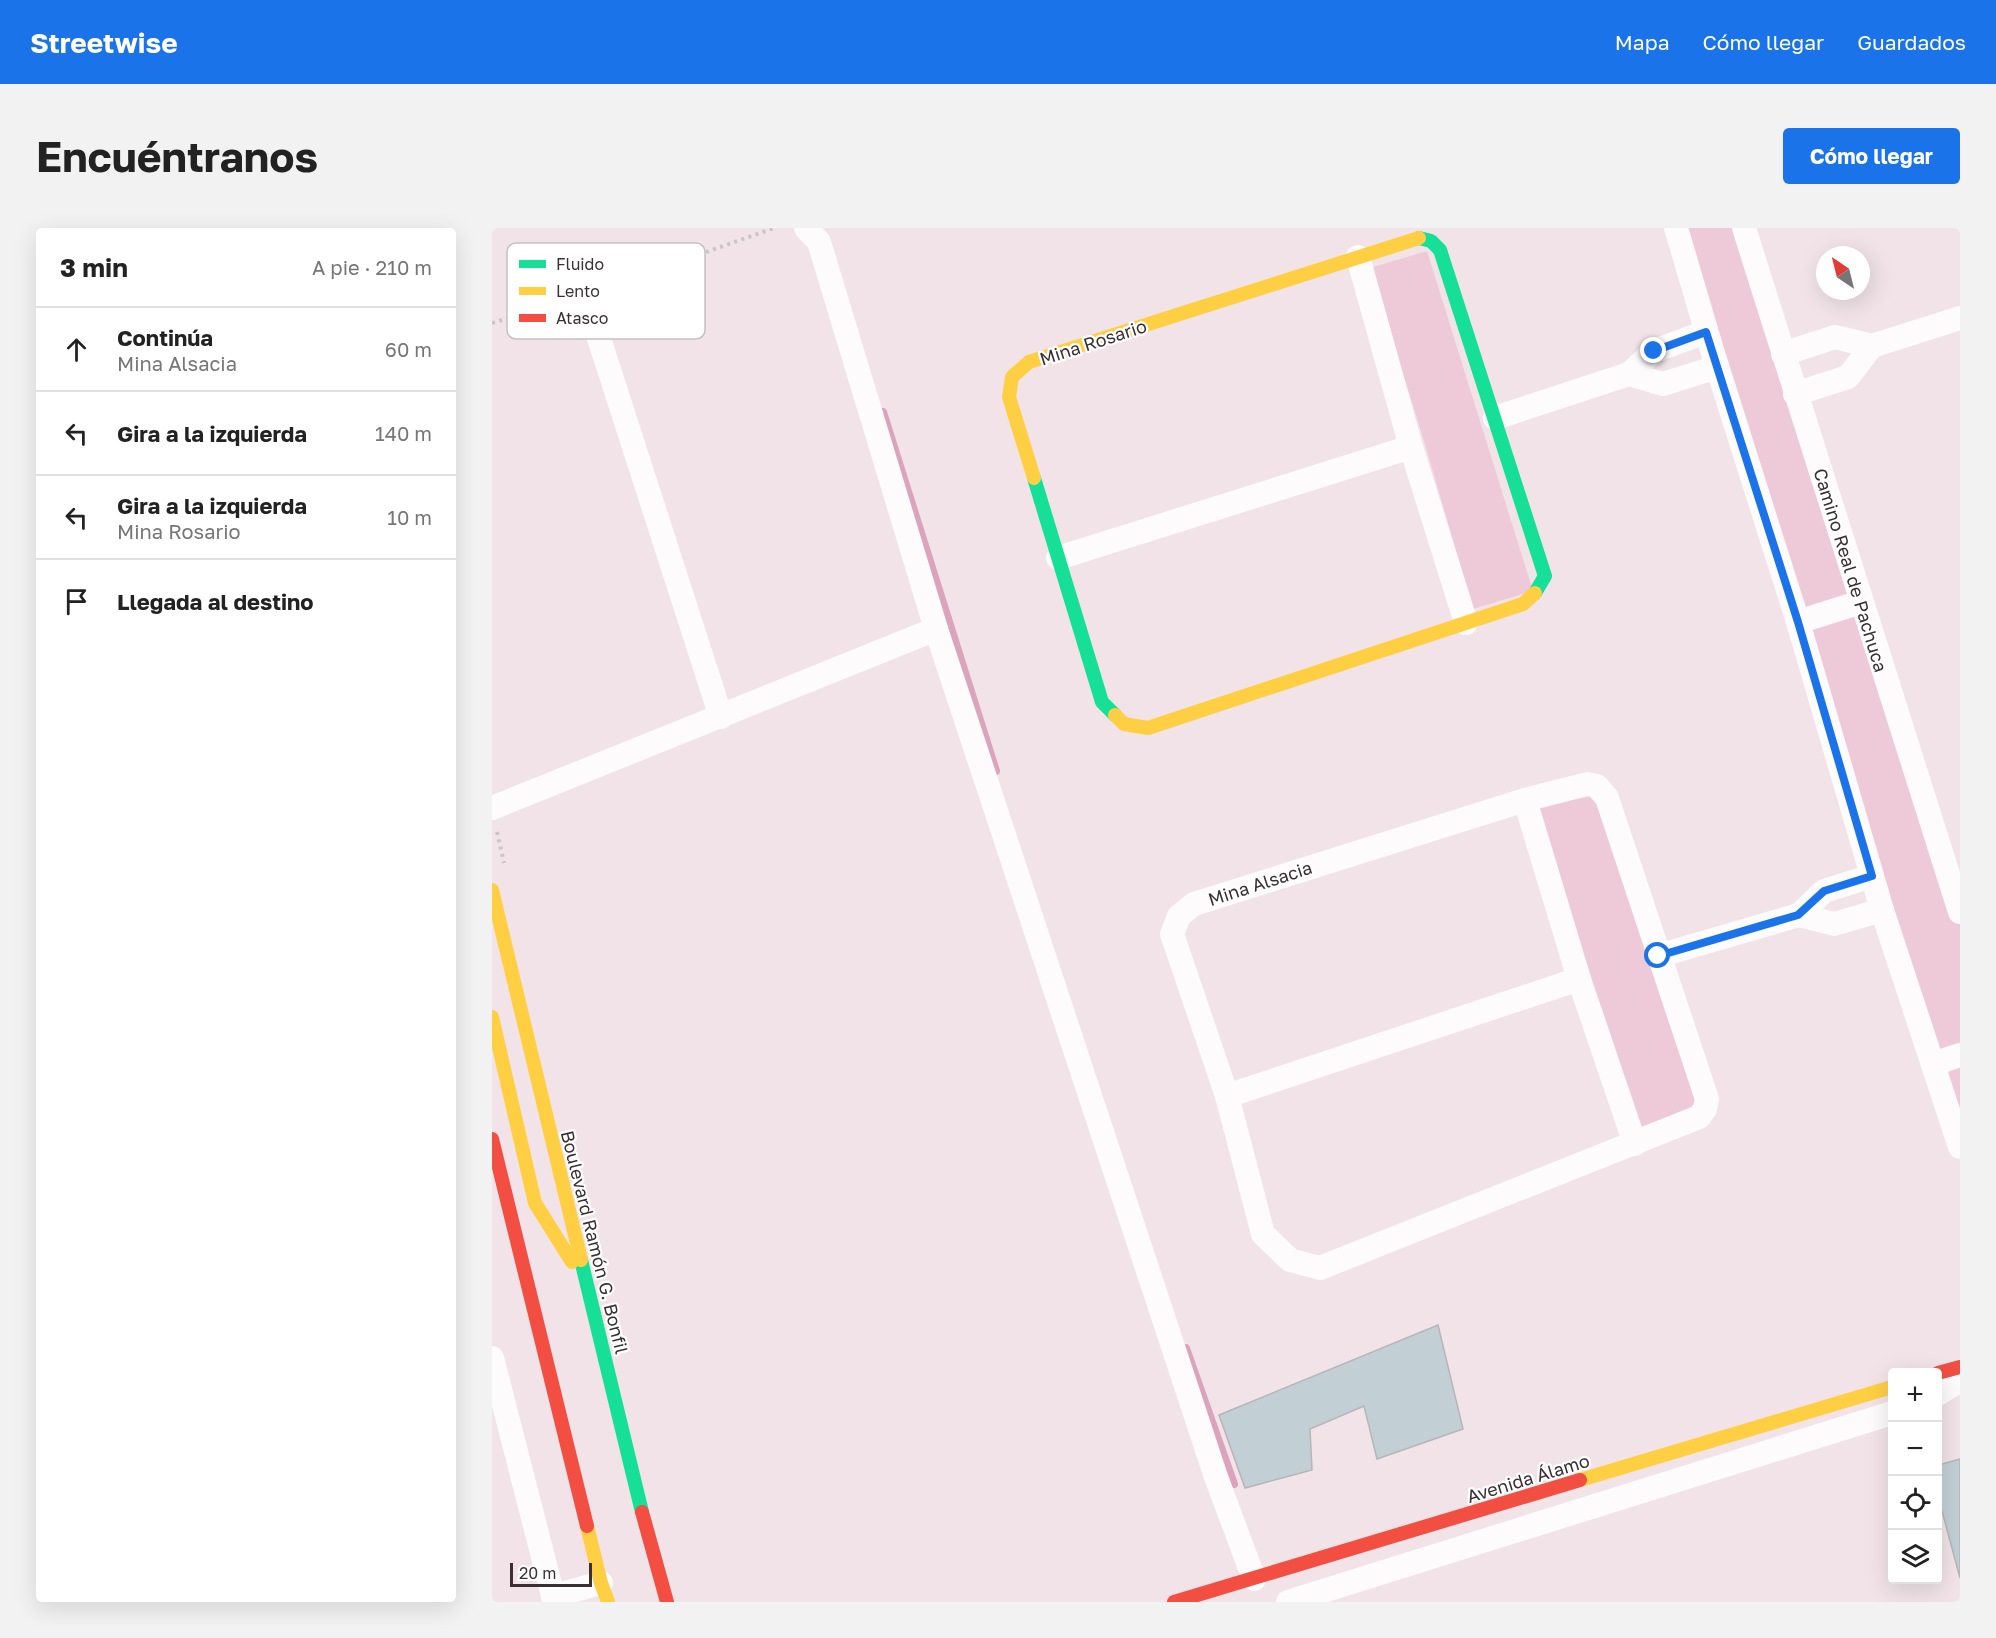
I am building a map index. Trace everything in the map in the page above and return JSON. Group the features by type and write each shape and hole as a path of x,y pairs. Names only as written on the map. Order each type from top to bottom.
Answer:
{"street":[{"path":"806,228 819,242 936,629 1216,1478 1254,1579"},
{"path":"1676,228 1706,332 1798,622 1882,910 1960,1148"},
{"name":"Camino Real de Pachuca","path":"1743,228 1861,602 1951,856 1958,898"},
{"name":"Mina Rosario","path":"1419,238 1431,241 1440,250 1495,418 1545,576 1534,594 1523,604 1148,728 1124,724 1102,702 1009,397 1012,377 1029,362 1419,238"},
{"path":"1358,257 1411,447 1466,623"},
{"path":"1783,354 1835,337 1872,346 1960,318"},
{"path":"1495,418 1629,374 1654,351 1706,332"},
{"path":"599,339 721,717"},
{"path":"1796,394 1848,377 1872,346"},
{"path":"1629,374 1663,384 1717,367"},
{"path":"1058,558 1411,447"},
{"path":"1798,622 1861,602"},
{"path":"492,808 936,629"},
{"name":"Mina Alsacia","path":"1587,784 1597,786 1607,798 1658,956 1707,1099 1705,1109 1699,1117 1320,1268 1290,1260 1263,1234 1227,1096 1172,934 1179,916 1194,904 1525,800 1587,784"},
{"path":"1525,800 1579,979 1635,1144"},
{"path":"1658,956 1798,915 1824,891 1872,876"},
{"name":"Boulevard Ramón G. Bonfil","path":"492,890 644,1522 668,1602"},
{"path":"1798,915 1834,924 1882,910"},
{"path":"1227,1096 1579,979"},
{"path":"492,1017 535,1203 587,1286"},
{"path":"1933,1064 1960,1055"},
{"path":"492,1139 604,1592 554,1599 492,1358"},
{"path":"1942,1372 1960,1367"},
{"path":"1942,1391 1960,1380"},
{"name":"Avenida Álamo","path":"1174,1602 1888,1389"},
{"path":"1288,1602 1888,1415"}],"path":[{"path":"705,252 774,228"},
{"path":"492,323 507,318"}],"shaded area":[{"path":"1676,228 1744,228 1960,912 1960,1148"},
{"path":"1427,251 1533,591 1473,609 1370,268"},
{"path":"1597,795 1697,1105 1637,1130 1535,807"}],"building":[{"path":"1438,1325 1463,1429 1377,1459 1364,1406 1310,1429 1312,1470 1245,1488 1219,1415"},
{"path":"1960,1459 1960,1578 1942,1511 1942,1464"}],"waterway":[{"path":"883,412 996,771"},
{"path":"1186,1348 1234,1484"}],"traffic: fast":[{"path":"1419,238 1431,241 1440,250 1545,576 1535,593"},
{"path":"1034,478 1102,702 1115,715"},
{"path":"581,1260 642,1512"}],"traffic: slow":[{"path":"1034,478 1009,397 1012,377 1029,362 1419,238"},
{"path":"1115,715 1124,724 1148,728 1523,604 1535,593"},
{"path":"492,890 581,1260"},
{"path":"492,1017 535,1203 572,1262"},
{"path":"1580,1480 1888,1388"},
{"path":"587,1526 608,1602"}],"traffic: jam":[{"path":"492,1139 587,1526"},
{"path":"1942,1372 1960,1367"},
{"path":"1174,1602 1580,1480"},
{"path":"642,1512 667,1602"}],"route":[{"path":"1654,351 1706,332 1771,533 1872,876 1824,891 1798,915 1658,956"}]}
